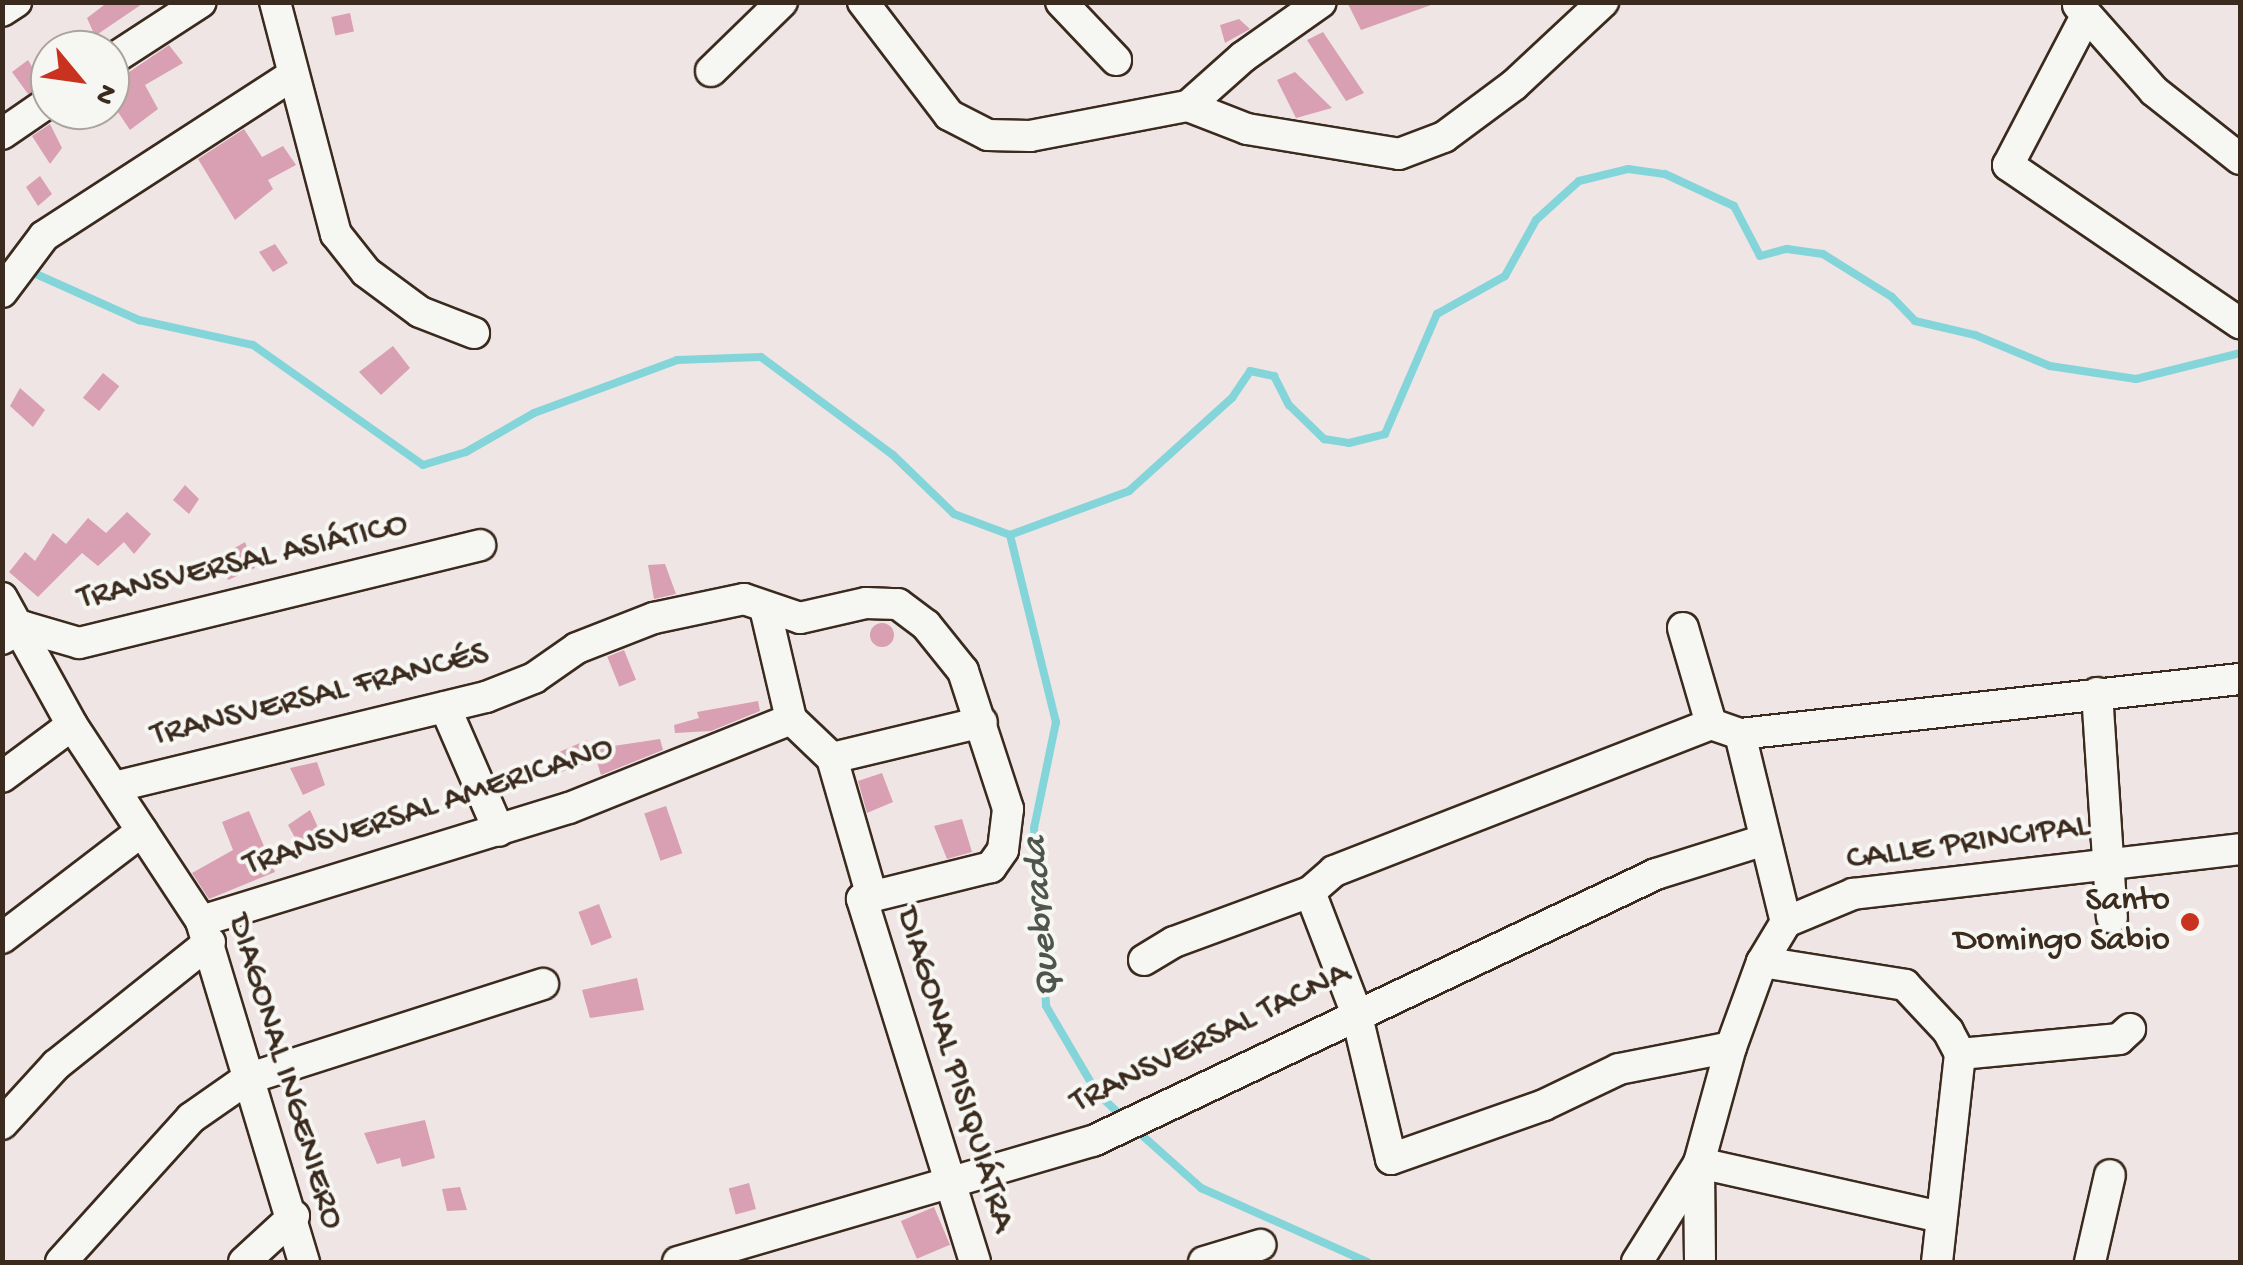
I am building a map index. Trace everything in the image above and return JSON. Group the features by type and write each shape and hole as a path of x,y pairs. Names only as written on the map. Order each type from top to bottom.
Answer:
{"street":[{"path":"2,11 16,2"},
{"path":"130,47 201,2"},
{"path":"275,2 336,234 366,272 420,312 474,332"},
{"path":"711,71 782,2"},
{"path":"863,2 949,115 988,135 1030,136 1188,106 1247,128 1399,154 1444,138 1514,86 1600,3"},
{"path":"1062,2 1116,60"},
{"path":"1188,106 1288,12 1322,2"},
{"path":"2240,159 2154,91 2081,10 2008,165 2240,323"},
{"path":"13,277 44,236 293,75"},
{"path":"2,134 30,115"},
{"name":"TRANSVERSAL ASIÁTICO","path":"13,633 79,643 480,545"},
{"name":"DIAGONAL INGENIERO","path":"2,598 13,633 205,932 247,1080 294,1216 304,1262"},
{"name":"TRANSVERSAL FRANCÉS","path":"114,786 444,707 534,678 577,648 654,618 744,599 800,618 898,604 926,625 963,671 982,722"},
{"path":"764,608 791,719 832,758 982,722 1008,809 1003,850 991,867 867,898"},
{"path":"1683,628 1726,729 1786,922 1762,962 1731,1047 1699,1163 1700,1262"},
{"path":"1144,960 1174,942 1310,892 1334,871 1726,729 2240,680"},
{"path":"2098,693 2105,861 2112,918"},
{"path":"444,707 499,831"},
{"name":"TRANSVERSAL AMERICANO","path":"205,932 499,831 791,719"},
{"path":"2,777 72,724"},
{"name":"DIAGONAL PISIQUIÁTRA","path":"832,758 946,1186 975,1262"},
{"path":"2,938 142,831"},
{"name":"TRANSVERSAL TACNA","path":"678,1262 1093,1141 1199,1094 1356,1012 1656,874 1762,841"},
{"name":"CALLE PRINCIPAL","path":"1786,922 1854,894 2105,861 2240,849"},
{"path":"1310,892 1356,1012 1392,1159 1544,1105 1619,1069 1731,1047"},
{"path":"2,1124 56,1065 205,932"},
{"path":"1762,962 1905,985 1927,1003 1960,1054 1936,1262"},
{"path":"61,1262 191,1118 247,1080 544,984"},
{"path":"1960,1054 2119,1039 2130,1029"},
{"path":"1699,1163 1941,1217"},
{"path":"1636,1262 1699,1163"},
{"path":"2090,1262 2110,1175"},
{"path":"244,1262 294,1216"},
{"path":"1204,1262 1260,1245"}],"building":[{"path":"108,2 145,2 104,30 92,30 87,18"},
{"path":"1347,2 1430,2 1431,5 1361,30"},
{"path":"350,13 354,32 335,36 331,17"},
{"path":"1239,19 1250,29 1225,43 1220,25"},
{"path":"1323,32 1364,93 1346,101 1307,40"},
{"path":"169,45 183,63 145,85 158,109 130,130 130,71"},
{"path":"28,60 30,93 28,94 12,72"},
{"path":"1295,72 1332,108 1296,118 1277,80"},
{"path":"244,129 262,157 283,146 296,165 268,180 273,189 235,220 198,159"},
{"path":"41,130 53,130 62,148 50,164 32,136"},
{"path":"40,176 52,194 38,206 26,187"},
{"path":"275,244 288,263 273,272 259,252"},
{"path":"393,346 410,368 381,395 359,372"},
{"path":"103,373 119,386 99,411 83,398"},
{"path":"20,388 45,410 33,427 10,406"},
{"path":"185,485 199,499 189,514 173,500"},
{"path":"127,512 151,534 134,554 124,542 98,566 82,553 38,597 9,572 25,552 35,561 53,533 66,544 88,518 106,533"},
{"path":"245,542 255,568 228,580 221,556"},
{"path":"665,564 676,594 654,599 648,565"},
{"path":"882,623 891,626 891,644 882,647 873,644 870,635 873,626"},
{"path":"624,650 636,680 619,686 607,657"},
{"path":"758,701 760,711 711,731 675,733 674,725 699,718 697,712"},
{"path":"660,739 663,750 601,775 593,749"},
{"path":"587,740 594,761 558,773 550,756"},
{"path":"317,762 325,785 303,795 290,768"},
{"path":"882,773 893,802 867,813 858,781"},
{"path":"666,806 682,853 661,861 644,813"},
{"path":"310,810 323,838 304,854 288,825"},
{"path":"249,811 275,872 209,899 192,873 233,850 222,822"},
{"path":"962,819 972,852 947,859 934,826"},
{"path":"599,904 612,938 591,945 578,912"},
{"path":"637,978 644,1010 590,1018 582,990"},
{"path":"425,1120 435,1158 402,1167 400,1158 377,1164 364,1133"},
{"path":"749,1183 756,1209 736,1215 729,1188"},
{"path":"460,1187 467,1210 447,1211 442,1189"},
{"path":"934,1207 950,1245 917,1259 901,1221"}],"waterway":[{"path":"27,270 139,320 253,345 423,465 466,452 534,413 677,360 761,357 893,455 954,514 1010,535 1129,491 1232,398 1250,371 1274,376 1289,405 1324,439 1349,443 1385,434 1437,314 1505,276 1536,220 1579,181 1628,169 1665,174 1734,206 1760,256 1787,249 1823,254 1892,297 1915,321 1975,335 2050,366 2136,379 2240,353"},
{"name":"Quebrada","path":"1010,535 1056,722 1034,828 1046,1006 1097,1093 1125,1119"},
{"name":"Quebrada","path":"1135,1129 1201,1188 1367,1262"}],"place":[{"name":"Santo Domingo Sabio","path":"2190,922"}]}
